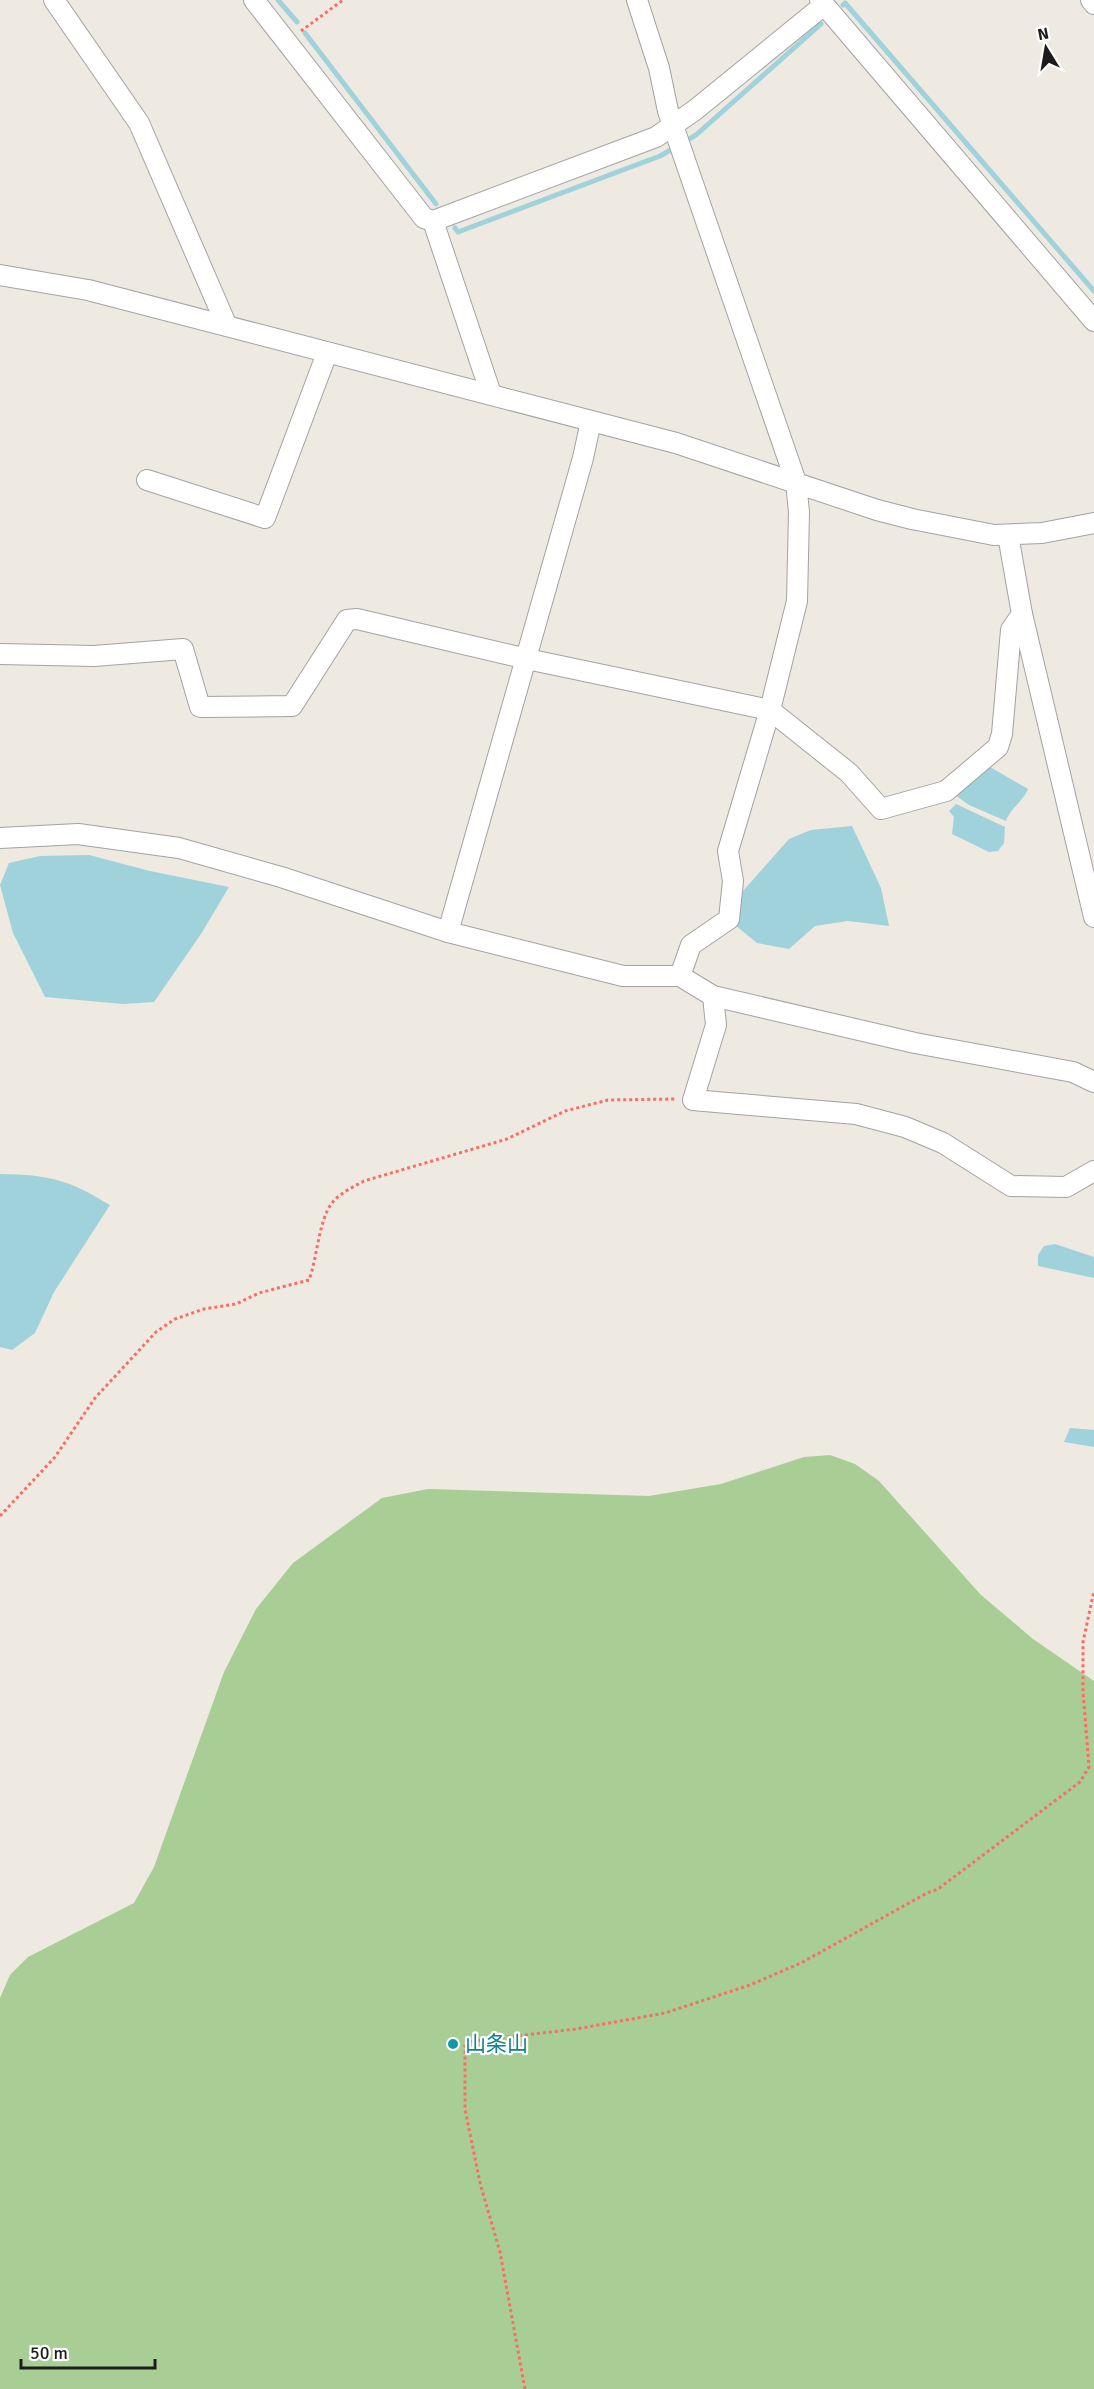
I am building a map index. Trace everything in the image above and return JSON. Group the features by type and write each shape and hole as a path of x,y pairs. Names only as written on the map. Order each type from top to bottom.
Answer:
{"street":[{"path":"54,0 139,123 226,324"},
{"path":"254,0 424,218 433,220 674,129 822,3 1093,316"},
{"path":"637,0 659,68 674,129 796,482 799,512 797,601 770,710 728,851 733,881 729,918 691,945 680,976"},
{"path":"1090,0 1094,4"},
{"path":"433,220 491,394"},
{"path":"0,275 88,290 226,324 327,353 676,443 877,510 994,536 1042,533 1094,523"},
{"path":"147,480 265,518 327,353"},
{"path":"448,932 583,458 591,421"},
{"path":"1008,535 1022,614 1094,917"},
{"path":"0,654 94,656 183,649 200,707 292,706 347,620 357,619 526,659 770,710 849,773 881,809 946,791 998,747 1002,734 1011,630 1022,614"},
{"path":"0,838 78,834 179,849 282,877 448,932 622,976 680,976 714,996 915,1043 1073,1072 1094,1082"},
{"path":"714,996 716,1025 693,1100 856,1114 904,1127 943,1143 1011,1186 1065,1187 1094,1171"}],"path":[{"path":"286,41 343,0"},
{"path":"0,1516 55,1457 95,1398 156,1332 175,1319 204,1309 236,1304 259,1293 309,1280 329,1210 332,1203 347,1191 364,1181 507,1139 565,1111 608,1100 693,1100"},
{"path":"525,2389 500,2252 480,2182 465,2109 465,2042 576,2029 665,2013 750,1985 801,1963 938,1889 1080,1782 1089,1767 1083,1692 1083,1642 1094,1591"}],"green space":[{"path":"830,1455 855,1464 879,1481 981,1595 1033,1639 1094,1681 1094,2389 0,2389 0,1998 10,1975 28,1957 134,1903 154,1867 224,1672 256,1609 293,1563 382,1498 428,1489 649,1496 721,1484 804,1457"}],"water":[{"path":"985,764 1028,789 1006,821 969,805 951,792"},
{"path":"956,804 1005,827 1004,843 998,851 989,852 952,834 954,817 949,811"},
{"path":"852,826 881,888 889,926 848,921 815,926 789,949 757,943 735,925 743,891 789,839 811,830"},
{"path":"89,855 150,871 229,887 201,934 154,1002 123,1004 45,997 13,933 0,885 9,863 40,856"},
{"path":"0,1174 58,1180 82,1189 110,1205 54,1292 35,1333 12,1350 0,1347"},
{"path":"1055,1244 1094,1257 1094,1278 1038,1266 1038,1255 1044,1246"},
{"path":"1070,1428 1094,1430 1094,1447 1064,1442"}],"waterway":[{"path":"278,0 297,22"},
{"path":"843,5 845,3 1094,291"},
{"path":"684,142 696,135 821,24"},
{"path":"305,33 436,204"},
{"path":"455,228 458,232 660,156 676,147"}],"place":[{"name":"山条山","path":"453,2044"}]}
